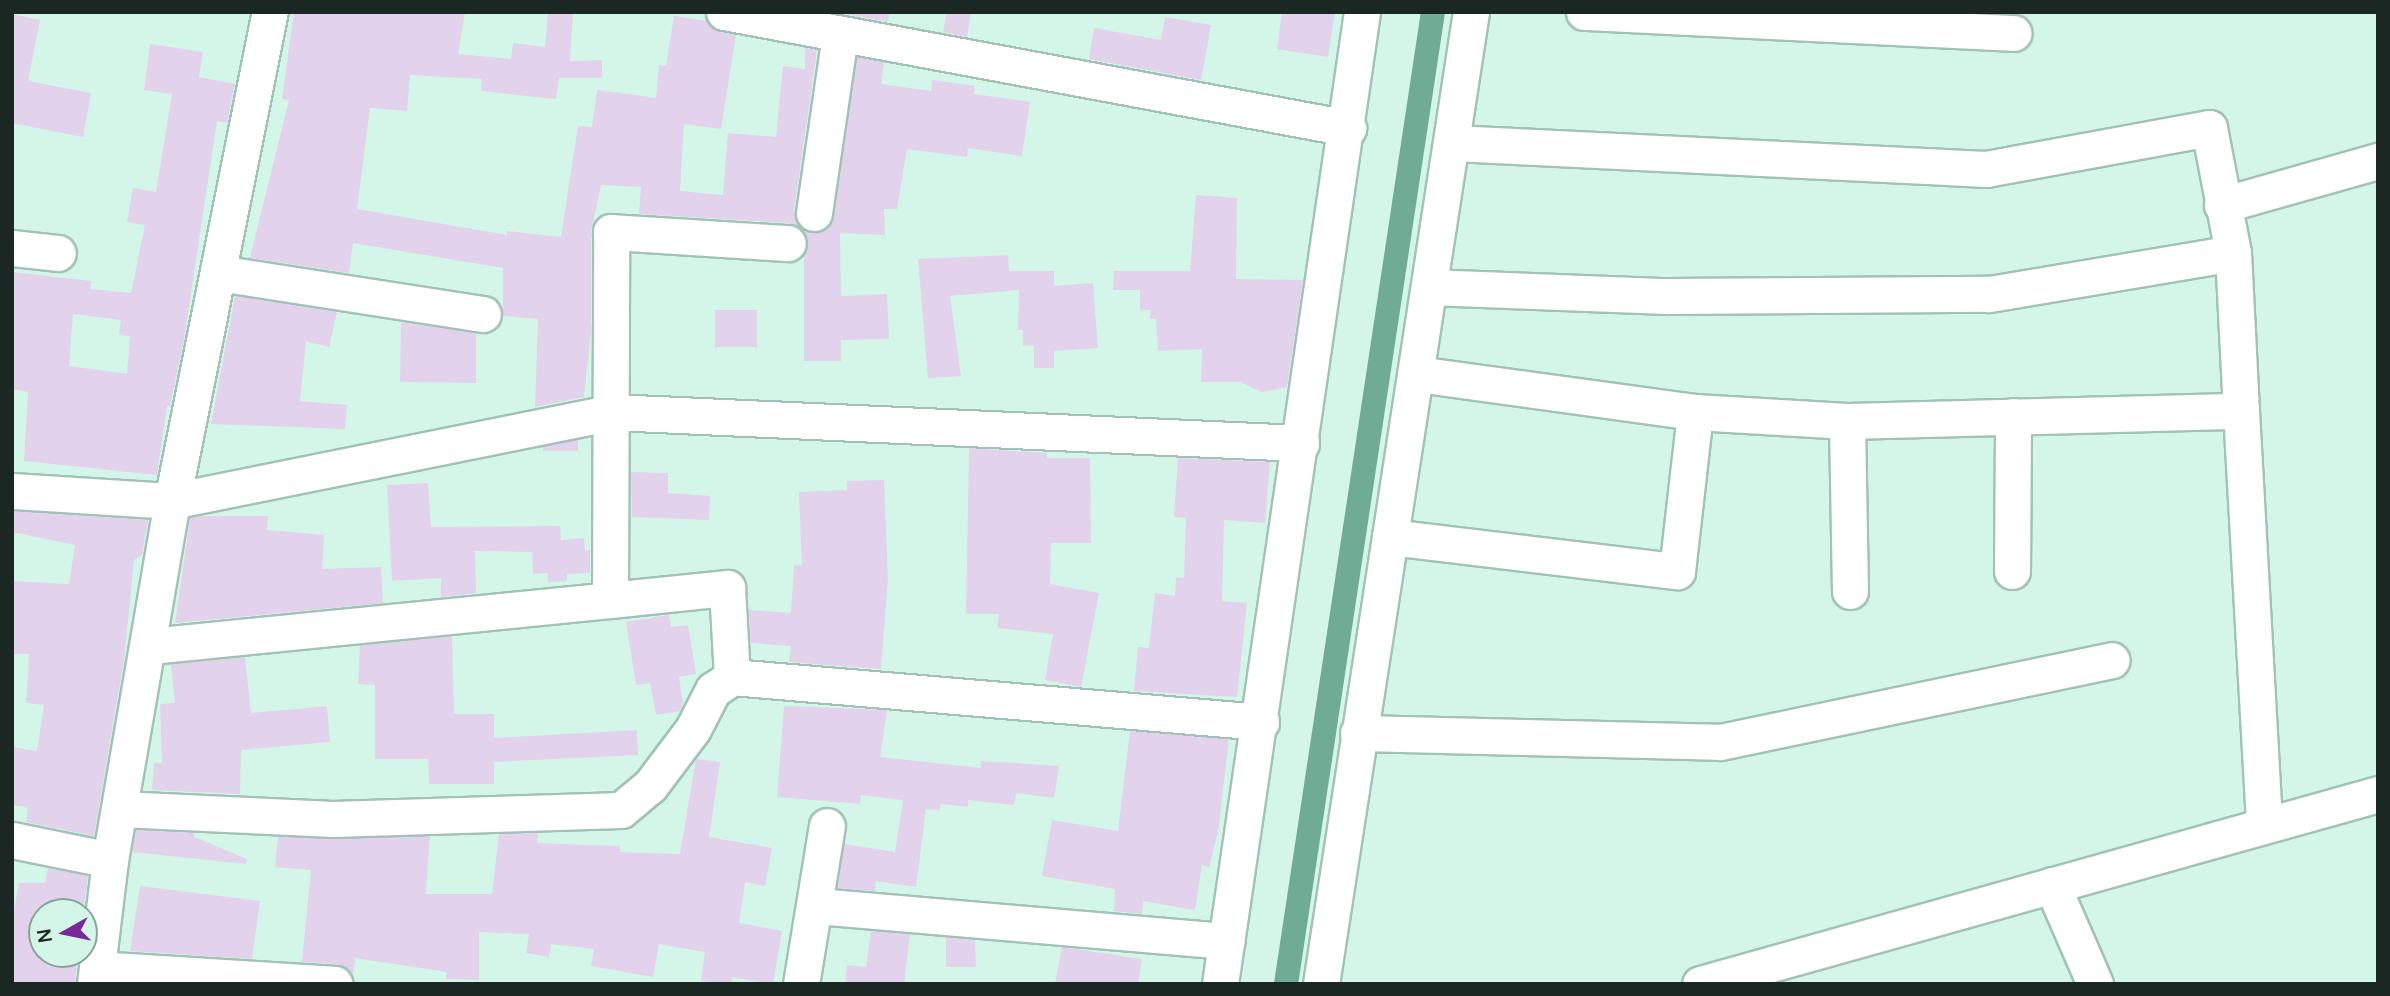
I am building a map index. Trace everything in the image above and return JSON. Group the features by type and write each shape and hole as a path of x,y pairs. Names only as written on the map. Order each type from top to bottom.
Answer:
{"street":[{"path":"270,12 172,501 150,646 110,860 96,976 335,984"},
{"path":"724,12 1348,128"},
{"path":"1220,984 1348,128 1362,12"},
{"path":"1321,984 1358,733 1453,143 1471,12"},
{"path":"1584,12 2013,33"},
{"path":"814,213 840,34"},
{"path":"1453,143 1986,169 2209,128 2233,253 2264,823"},
{"path":"2222,205 2378,161"},
{"path":"610,600 611,232 788,243"},
{"path":"12,248 58,253"},
{"path":"1429,287 1667,296 1989,294 2233,253"},
{"path":"218,273 483,314"},
{"path":"1417,374 1695,412 1847,421 2241,411"},
{"path":"12,491 172,501 612,412 1301,443"},
{"path":"1390,537 1677,571 1695,412"},
{"path":"2012,571 2013,416"},
{"path":"1847,421 1850,591"},
{"path":"150,646 727,588 732,677"},
{"path":"1358,733 1720,742 2111,660"},
{"path":"120,809 293,819 621,810 650,786 693,729 713,690 732,677 1261,722"},
{"path":"1700,984 2264,823 2378,794"},
{"path":"802,984 817,906 827,826"},
{"path":"12,840 110,860"},
{"path":"2052,885 2095,984"},
{"path":"817,906 1227,941"}],"building":[{"path":"294,12 465,12 458,54 511,59 513,43 545,47 548,12 573,12 570,61 602,60 602,78 559,78 556,99 481,91 482,79 410,75 407,111 370,108 357,209 507,235 507,231 561,237 578,126 592,127 597,90 656,98 659,65 666,66 674,16 707,21 720,32 736,35 721,129 684,124 680,191 723,195 728,133 776,137 783,66 805,69 805,48 817,50 794,210 801,228 789,223 639,214 641,187 601,185 591,232 591,332 584,397 535,407 538,319 503,316 503,268 353,243 349,273 250,258 289,100 282,99"},
{"path":"835,12 889,12 888,22"},
{"path":"947,12 971,12 967,37 943,32"},
{"path":"1282,12 1335,12 1328,57 1277,49"},
{"path":"12,14 40,20 28,81 91,93 83,137 12,123"},
{"path":"1165,17 1211,25 1201,80 1089,59 1094,28 1161,40"},
{"path":"150,44 203,52 199,77 235,84 227,123 217,121 184,340 170,406 167,406 157,475 24,461 28,392 12,389 12,272 91,281 90,289 131,293 145,225 127,222 133,188 156,192 172,94 144,90","holes":["73,314 121,320 119,335 130,336 127,374 69,366"]},
{"path":"857,57 884,62 881,84 931,91 932,80 975,86 974,94 1030,102 1022,156 968,148 967,157 907,149 897,209 884,209 885,235 840,233 841,296 887,294 889,339 841,340 841,361 804,361 804,255 808,244 801,228 821,232 834,217"},
{"path":"1196,195 1237,198 1236,279 1303,280 1287,387 1262,392 1240,382 1201,382 1202,349 1158,351 1156,319 1150,319 1150,310 1140,310 1140,290 1113,290 1114,271 1190,271"},
{"path":"1008,255 1009,271 1054,271 1054,286 1093,283 1098,348 1054,351 1054,368 1034,368 1034,345 1023,346 1023,330 1018,330 1019,290 950,296 961,376 928,378 918,259"},
{"path":"235,296 337,312 329,347 306,341 300,401 347,405 345,429 211,424"},
{"path":"715,310 757,310 757,347 715,347"},
{"path":"401,322 476,333 476,383 400,382"},
{"path":"578,439 578,451 543,451 543,446"},
{"path":"969,448 1047,453 1047,458 1090,458 1091,543 1051,543 1050,584 1099,593 1081,687 1045,680 1053,634 997,628 999,614 966,614"},
{"path":"1178,458 1270,462 1265,523 1224,520 1222,601 1247,603 1237,697 1134,691 1138,647 1149,648 1155,593 1175,596 1176,577 1184,578 1186,518 1174,517"},
{"path":"631,472 668,473 668,493 710,496 709,520 632,517"},
{"path":"884,480 888,580 881,669 789,662 791,646 750,643 749,610 791,613 794,565 802,566 799,492 847,490 847,481"},
{"path":"428,483 431,527 560,526 561,540 584,538 585,551 590,550 590,573 567,574 567,581 548,582 547,573 533,574 532,552 475,551 476,593 441,597 441,578 392,581 387,485"},
{"path":"12,511 148,520 142,555 134,560 124,660 94,836 26,822 28,807 12,805 12,747 37,751 44,705 26,703 29,654 12,654 12,581 69,584 75,545 12,532"},
{"path":"268,516 267,530 324,535 322,569 381,567 383,603 175,623 190,518"},
{"path":"669,615 671,627 688,625 696,674 679,677 683,704 680,711 656,715 650,683 636,685 626,622"},
{"path":"452,636 454,714 494,714 494,738 637,730 638,755 494,762 494,784 429,784 428,759 375,759 375,685 358,684 360,645"},
{"path":"245,657 251,713 327,706 330,742 241,750 240,794 152,790 154,763 162,763 160,704 175,703 171,664"},
{"path":"784,706 887,710 880,757 981,768 981,761 1059,766 1054,798 1016,793 1014,805 968,800 968,807 941,804 940,810 926,809 916,887 876,881 875,891 837,888 844,844 895,852 903,800 861,795 860,804 777,797"},
{"path":"1130,731 1229,739 1218,832 1209,867 1202,865 1195,910 1143,901 1142,914 1114,911 1115,889 1042,876 1052,820 1118,831"},
{"path":"696,759 720,762 709,837 772,848 765,886 745,882 739,923 782,931 773,984 732,977 731,984 701,981 705,952 659,944 653,977 591,966 594,949 551,944 549,957 526,953 529,934 479,932 479,980 446,979 447,972 355,958 353,974 337,964 302,962 311,870 275,867 278,837 430,836 426,894 492,894 499,834 538,833 537,843 620,846 620,852 680,854"},
{"path":"136,830 194,833 194,837 247,859 246,864 132,852"},
{"path":"48,868 88,876 85,898 28,898 28,968 77,968 75,984 12,984 12,921 19,883 45,883"},
{"path":"140,886 260,901 252,959 130,951"},
{"path":"871,931 910,934 904,984 845,984 847,965 866,967"},
{"path":"946,937 975,940 976,967 946,967"},
{"path":"1062,947 1142,959 1138,984 1055,984"}],"waterway":[{"path":"1286,984 1433,12"}]}
